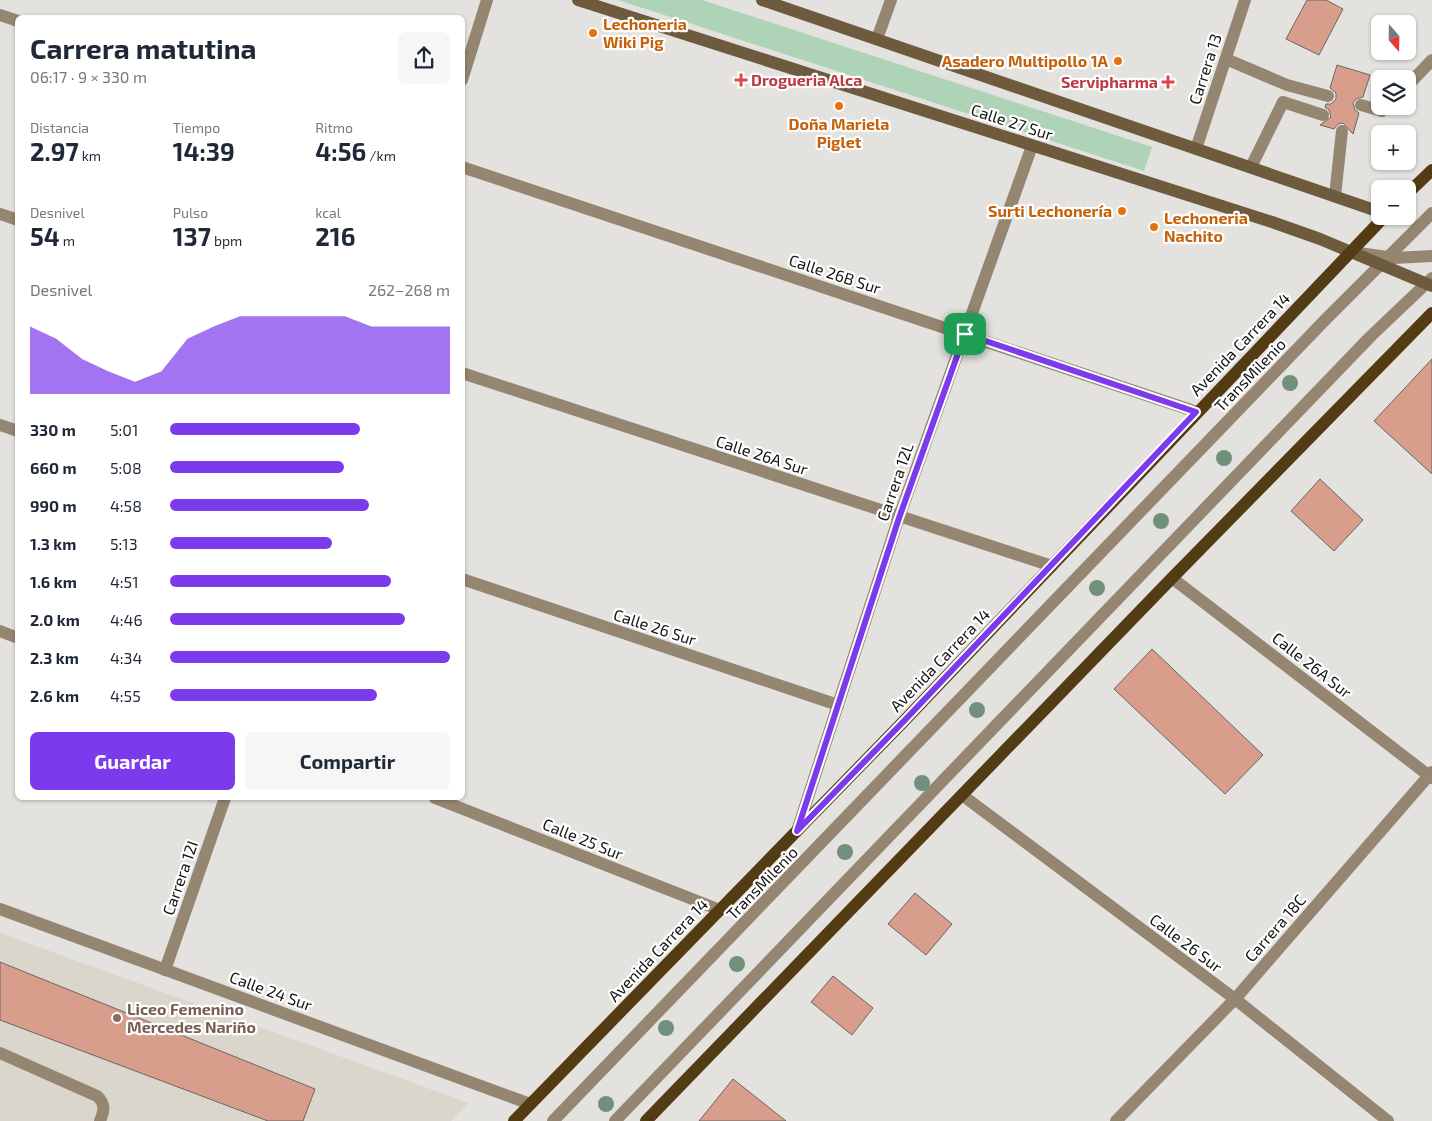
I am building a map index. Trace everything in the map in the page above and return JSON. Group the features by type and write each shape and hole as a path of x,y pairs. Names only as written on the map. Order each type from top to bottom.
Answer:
{"main road":[{"name":"Calle 27 Sur","path":"578,0 1272,222 1351,252 1384,261 1430,282"},
{"name":"Calle 27 Sur","path":"762,0 1371,209"},
{"path":"1416,185 1432,170"},
{"name":"Avenida Carrera 14","path":"514,1121 797,831 1376,225"},
{"path":"646,1121 1172,578 1432,313"}],"street":[{"path":"465,70 487,0"},
{"path":"877,39 891,0"},
{"name":"Carrera 13","path":"1196,149 1245,0"},
{"path":"0,15 15,19"},
{"path":"1226,60 1286,85 1328,96"},
{"path":"1416,77 1432,60"},
{"path":"1251,167 1283,102 1286,85"},
{"path":"1283,102 1323,115"},
{"path":"1361,105 1371,108"},
{"path":"1335,196 1342,131"},
{"name":"Carrera 12L","path":"797,831 899,518 1032,146"},
{"name":"Calle 26B Sur","path":"465,168 1196,412"},
{"name":"TransMilenio","path":"553,1121 1432,213"},
{"path":"0,214 15,219"},
{"path":"1384,261 1432,256"},
{"path":"615,1121 1370,337 1430,282"},
{"name":"Calle 26A Sur","path":"465,374 899,518 1052,566"},
{"path":"0,426 15,430"},
{"name":"Calle 26A Sur","path":"1172,578 1431,775"},
{"name":"Calle 26 Sur","path":"465,580 838,705"},
{"path":"0,631 15,637"},
{"name":"Carrera 18C","path":"1116,1121 1235,999 1431,775"},
{"name":"Calle 26 Sur","path":"962,795 1235,999 1388,1121"},
{"name":"Carrera 12I","path":"165,970 224,800"},
{"name":"Calle 25 Sur","path":"440,800 720,910"},
{"name":"Calle 24 Sur","path":"0,909 530,1104"},
{"path":"0,1053 97,1096 101,1100 104,1111 100,1121"}],"shaded area":[{"name":"Liceo Femenino Mercedes Nariño","path":"0,933 469,1103 451,1121 0,1121"}],"green space":[{"path":"618,0 702,0 1152,147 1144,171"}],"building":[{"path":"1307,0 1326,0 1343,9 1319,55 1286,39"},
{"path":"1337,65 1370,75 1363,97 1356,99 1353,103 1355,110 1359,113 1353,134 1343,123 1338,124 1334,129 1320,125 1331,117 1329,110 1325,107 1326,104 1331,104 1336,99 1336,93 1330,88"},
{"path":"1432,359 1432,474 1374,421"},
{"path":"1320,479 1363,520 1334,551 1291,511"},
{"path":"1152,649 1263,755 1225,794 1114,689"},
{"path":"915,893 952,924 926,955 888,924"},
{"path":"0,962 315,1089 303,1121 268,1121 0,1020"},
{"path":"833,976 873,1008 852,1035 811,1002"},
{"path":"733,1079 786,1121 699,1121"}],"place":[{"name":"Lechoneria Wiki Pig","path":"593,33"},
{"name":"Asadero Multipollo 1A","path":"1118,61"},
{"name":"Drogueria Alca","path":"741,80"},
{"name":"Servipharma","path":"1168,82"},
{"name":"Doña Mariela Piglet","path":"839,106"},
{"name":"Surti Lechonería","path":"1122,211"},
{"name":"Lechoneria Nachito","path":"1154,227"},
{"name":"Liceo Femenino Mercedes Nariño","path":"117,1018"}],"route":[{"path":"965,334 1196,412 1052,566 797,831 899,518 965,334"}]}
